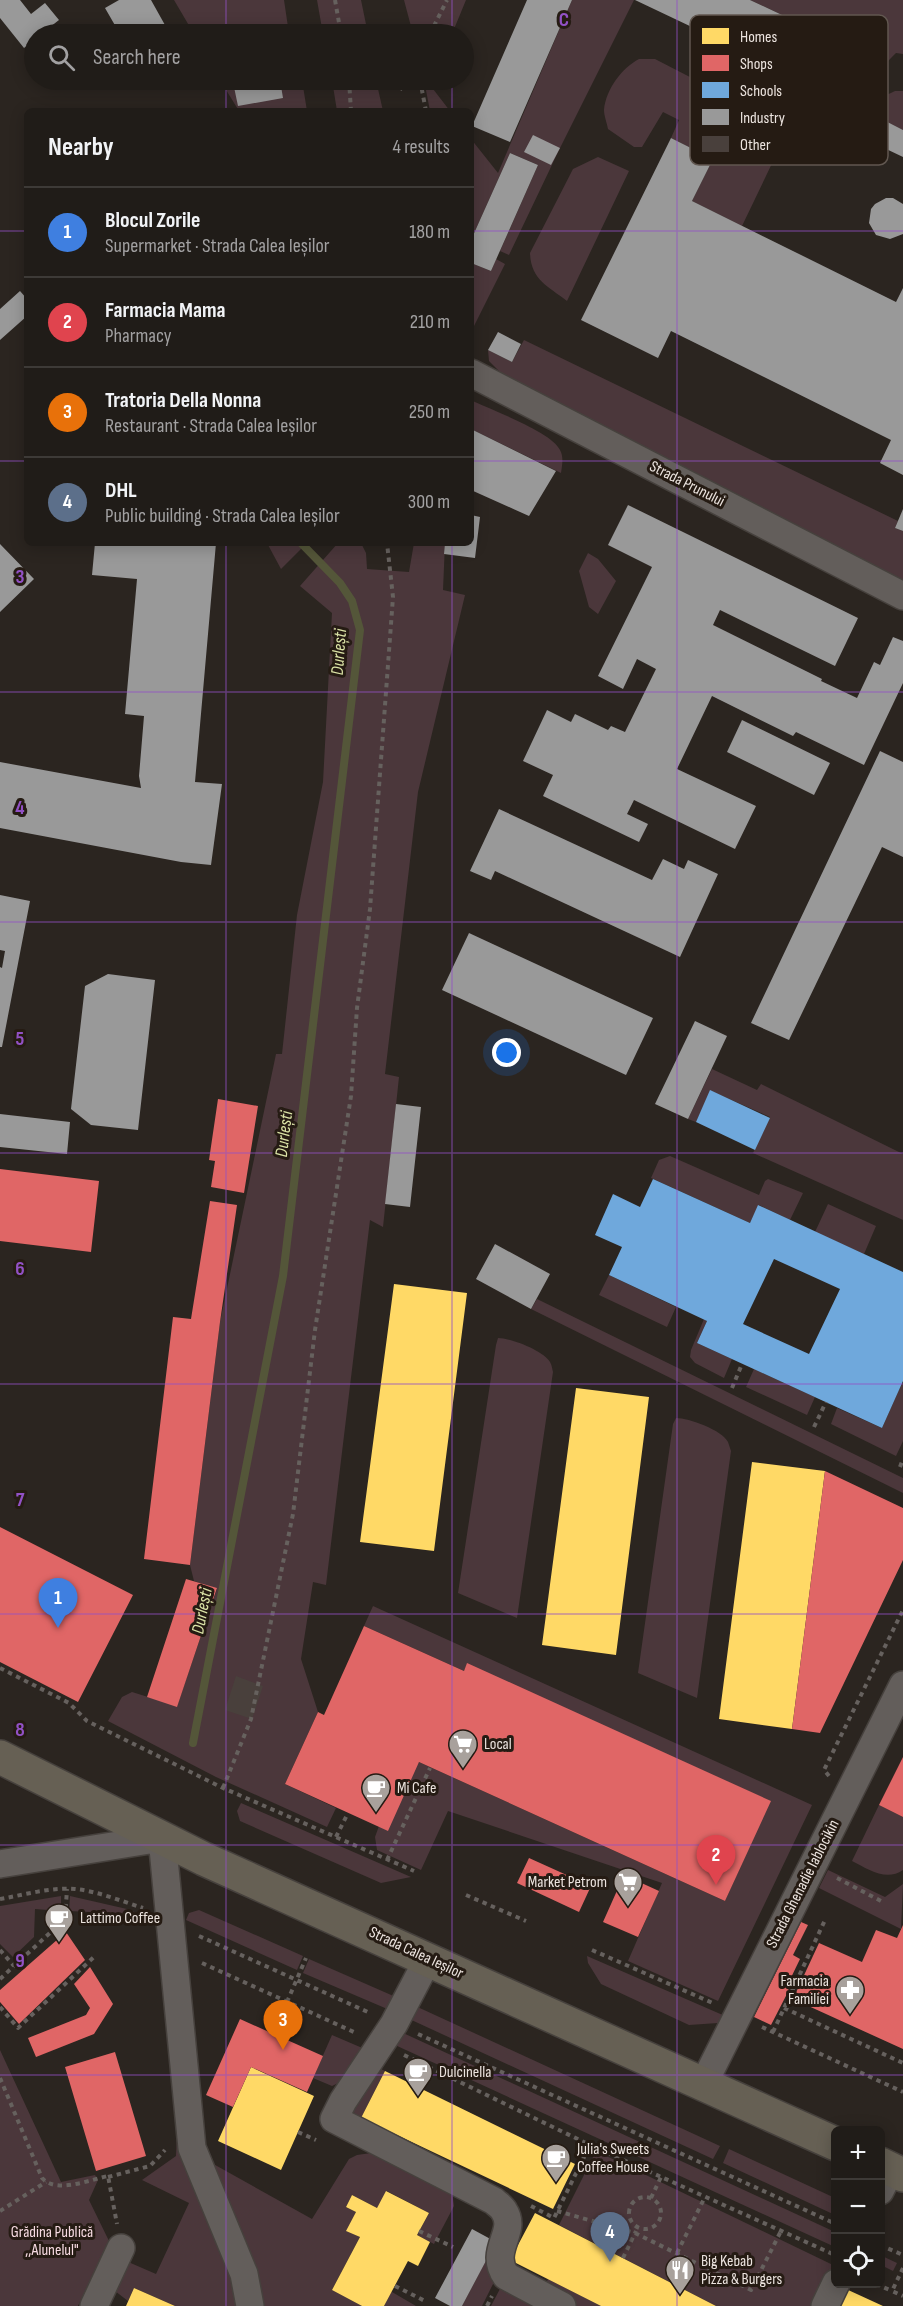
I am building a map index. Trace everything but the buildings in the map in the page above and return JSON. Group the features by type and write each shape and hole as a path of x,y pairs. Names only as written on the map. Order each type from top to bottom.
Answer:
{"main road":[{"name":"Strada Calea Ieșilor","path":"0,1757 162,1838 831,2142"}],"street":[{"name":"Strada Prunului","path":"474,375 903,596"},
{"name":"Strada Ghenadie Iablocikin","path":"704,2084 903,1685"},
{"path":"0,1864 162,1838 192,2148 244,2274 250,2306"},
{"path":"428,1959 394,2024 334,2119 485,2195 504,2211 508,2220 499,2259 500,2267 506,2276 562,2306"},
{"path":"94,2306 121,2248"},
{"path":"825,2306 834,2288"}],"path":[{"path":"335,0 339,24"},
{"path":"435,24 447,0"},
{"path":"350,90 351,108"},
{"path":"422,90 425,108"},
{"path":"223,1788 251,1719 293,1514 315,1330 351,1096 357,1008 371,897 393,597 387,546"},
{"path":"732,1388 742,1364"},
{"path":"814,1427 826,1402"},
{"path":"900,1467 903,1459"},
{"path":"832,1780 824,1770 903,1610"},
{"path":"0,1668 69,1703 87,1721 223,1788 414,1871"},
{"path":"387,1860 430,1768"},
{"path":"336,1838 348,1813"},
{"path":"812,1865 881,1901"},
{"path":"0,1979 65,1919 67,1889"},
{"path":"0,1899 48,1890 75,1889 148,1911"},
{"path":"466,1895 526,1921"},
{"path":"773,2032 825,1920"},
{"path":"197,1935 831,2222"},
{"path":"0,1950 14,1966"},
{"path":"592,1950 721,2007"},
{"path":"0,2007 18,2028 94,1956"},
{"path":"287,2001 306,1958"},
{"path":"784,2008 903,2063"},
{"path":"758,2025 903,2092"},
{"path":"0,2078 39,2173 46,2182 56,2187 150,2166 164,2153 167,2146"},
{"path":"298,2132 322,2143"},
{"path":"504,2211 530,2205 554,2218 590,2145 831,2254"},
{"path":"108,2176 121,2248"},
{"path":"651,2198 661,2177"},
{"path":"0,2211 46,2182"},
{"path":"677,2253 705,2197"},
{"path":"558,2211 636,2230 649,2230 654,2228 661,2219 661,2209 651,2198 636,2200 629,2208 630,2220 636,2230 751,2290 781,2231"},
{"path":"623,2258 636,2230"},
{"path":"419,2231 453,2247"},
{"path":"885,2247 903,2255"},
{"path":"892,2291 903,2268"},
{"path":"395,2286 427,2301"},
{"path":"885,2288 903,2296"}],"green space":[{"path":"174,0 284,0 288,24 256,24 188,24"},
{"path":"317,0 361,0 366,24 321,24"},
{"path":"404,0 466,0 456,24 410,24"},
{"path":"572,0 634,0 509,255 500,251 538,165 510,153 474,233 474,143 498,173"},
{"path":"750,0 903,0 903,54 896,53 888,61 888,15 782,15"},
{"path":"639,59 655,59 690,77 690,148 671,138 679,120 663,112 642,147 634,147 608,129 604,110 608,94 621,74"},
{"path":"226,90 304,90 307,108 237,108"},
{"path":"334,90 378,90 382,108 337,108"},
{"path":"426,90 434,90 448,108 429,108"},
{"path":"895,91 903,91 903,130 888,122 888,94"},
{"path":"598,157 629,171 567,301 537,276 530,253 573,169"},
{"path":"710,165 771,165 742,226 692,201"},
{"path":"496,259 505,264 474,326 474,264 491,271"},
{"path":"524,340 898,521 895,528 903,531 903,582 503,375 489,361 488,350 512,362"},
{"path":"474,401 534,429 555,443 562,456 561,473 474,430"},
{"path":"269,546 304,546 281,569"},
{"path":"335,546 362,546 366,553 367,569 409,572 413,546 445,546 443,590 465,595 418,792 385,1074 399,1077 383,1227 370,1220 326,1585 313,1582 301,1659 318,1712 285,1784 336,1808 327,1827 216,1777 108,1721 122,1697 132,1692 177,1706 217,1589 194,1581 190,1565 220,1322 276,1054 282,1054 297,915 323,782 332,613 300,586"},
{"path":"588,553 598,559 616,581 598,614 589,607 579,571"},
{"path":"712,1069 757,1090 761,1084 903,1154 903,1220 753,1153 770,1117 711,1091 696,1122 688,1119"},
{"path":"670,1156 759,1195 768,1179 803,1193 790,1220 759,1205 750,1223 651,1178 659,1160"},
{"path":"828,1204 876,1226 864,1254 815,1232"},
{"path":"609,1275 676,1307 667,1327 599,1295"},
{"path":"537,1299 903,1478 903,1493 531,1309"},
{"path":"704,1319 707,1321 697,1343 732,1359 724,1378 695,1363 690,1357"},
{"path":"498,1338 519,1343 541,1354 550,1362 553,1372 517,1618 458,1593"},
{"path":"754,1369 815,1397 807,1415 746,1387"},
{"path":"903,1385 903,1441 896,1456 831,1424 837,1408 882,1428"},
{"path":"676,1418 697,1422 719,1433 728,1442 731,1451 697,1698 638,1673 673,1424"},
{"path":"373,1606 812,1805 718,2001 628,1961 662,1883 448,1811 421,1870 377,1850 375,1837 379,1826 419,1762 725,1901 770,1801 467,1664 464,1671 364,1626"},
{"path":"241,1803 411,1877 381,1883 240,1821 237,1811"},
{"path":"879,1805 903,1817 903,1870 890,1875 871,1871 852,1861"},
{"path":"828,1870 885,1897 903,1884 901,1929 819,1888"},
{"path":"61,1896 61,1911 35,1909 34,1937 13,1957 0,1944 0,1906"},
{"path":"70,1896 127,1909 157,1921 156,1923 131,1914 69,1911"},
{"path":"199,1910 303,1956 297,1970 186,1920 189,1913"},
{"path":"587,1956 725,2016 718,2023 689,2025 601,1984 588,1963"},
{"path":"309,1959 398,1998 392,2011 303,1973"},
{"path":"411,2004 720,2146 713,2159 405,2017"},
{"path":"401,2032 831,2230 831,2245 395,2045"},
{"path":"332,2035 367,2050 351,2077 332,2086 313,2078"},
{"name":"Grădina Publică ,,Alunelul\"","path":"0,2050 61,2182 95,2175 98,2180 89,2200 109,2241 78,2306 0,2306"},
{"path":"373,2065 385,2071 361,2118 355,2115 351,2105"},
{"path":"177,2134 241,2306 175,2306 134,2288 128,2301 115,2291 126,2261 156,2274 189,2203 142,2180 176,2156"},
{"path":"729,2149 831,2196 831,2213 723,2163"},
{"path":"596,2151 831,2264 831,2269 812,2306 716,2306 559,2225"},
{"path":"371,2153 452,2192 454,2206 434,2244 417,2235 429,2213 387,2191 377,2208 352,2195 346,2207 356,2212 347,2231 360,2237 332,2290 362,2306 261,2306 208,2161 312,2219 349,2159"},
{"path":"489,2255 496,2278 482,2306 462,2306"},
{"path":"885,2257 897,2263 893,2271 885,2267"},
{"path":"548,2279 601,2306 574,2306 543,2290"},
{"path":"502,2285 539,2306 491,2306"},
{"path":"392,2292 416,2306 384,2306"}],"waterway":[{"name":"Durlești","path":"193,1743 283,1276 360,630 352,601 340,583 304,546"}],"place":[{"name":"Blocul Zorile","path":"58,1628"},
{"name":"Local","path":"463,1770"},
{"name":"Mi Cafe","path":"376,1814"},
{"name":"Farmacia Mama","path":"716,1885"},
{"name":"Market Petrom","path":"628,1908"},
{"name":"Lattimo Coffee","path":"59,1944"},
{"name":"Farmacia Familiei","path":"850,2016"},
{"name":"Tratoria Della Nonna","path":"283,2050"},
{"name":"Dulcinella","path":"418,2098"},
{"name":"Julia's Sweets Coffee House","path":"556,2184"},
{"name":"DHL","path":"610,2262"},
{"name":"Big Kebab Pizza & Burgers","path":"680,2296"}]}
